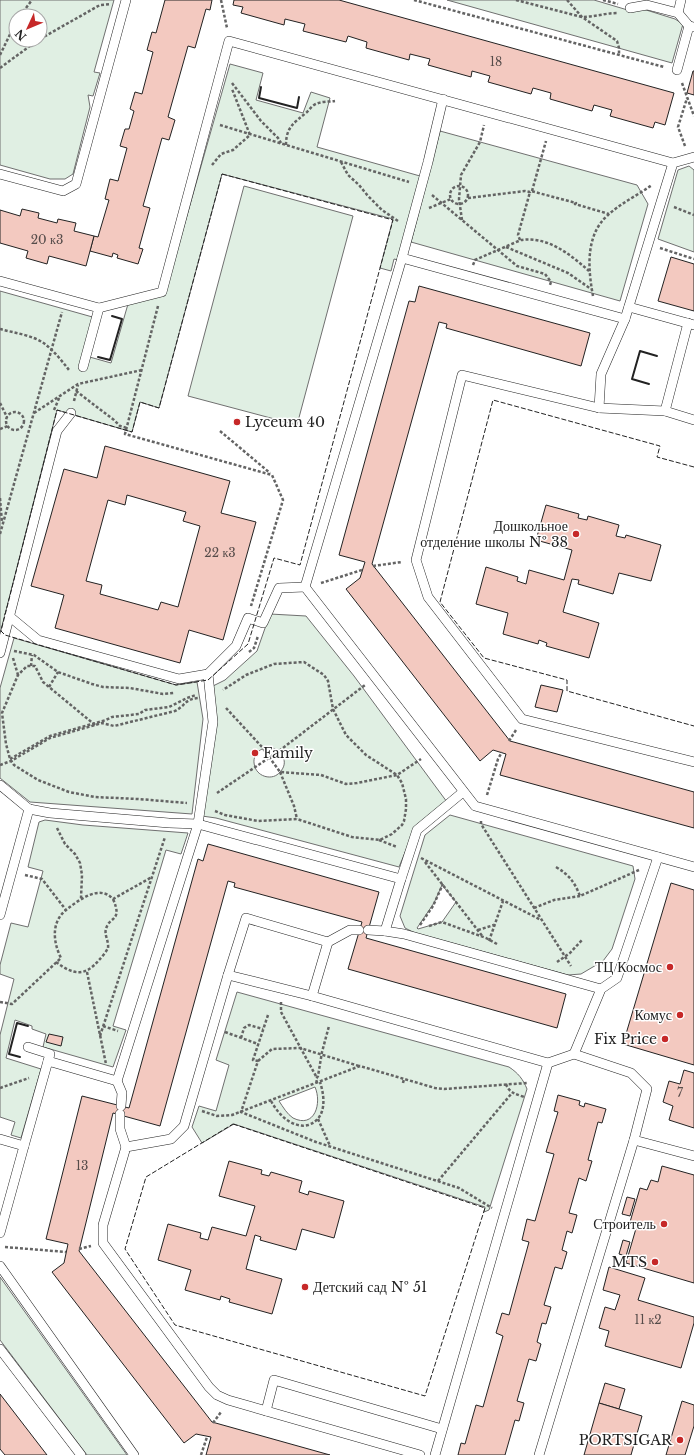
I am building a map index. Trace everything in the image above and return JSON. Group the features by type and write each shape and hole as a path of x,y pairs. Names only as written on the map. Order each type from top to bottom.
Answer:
{"lane":[{"path":"0,174 63,192 76,184 126,0"},
{"path":"678,13 681,0"},
{"path":"628,11 647,5 678,13 692,26 677,70"},
{"path":"0,281 99,308 162,292 229,41 673,163 692,157"},
{"path":"305,587 402,258 422,186 443,99"},
{"path":"599,408 601,374 625,319 673,163"},
{"path":"402,258 625,319"},
{"path":"629,307 691,324 665,411"},
{"path":"83,367 99,308"},
{"path":"694,420 665,411 599,408 462,375 416,560 428,597 522,719 694,762"},
{"path":"0,653 57,431 70,413"},
{"path":"9,616 38,640 178,679 208,674 236,646 248,618 263,623 278,588 305,587"},
{"path":"305,587 475,806 694,867"},
{"path":"113,1080 198,824 213,722 208,674"},
{"path":"0,786 29,809 50,813 198,824 401,880"},
{"path":"385,931 409,852 418,830 464,792"},
{"path":"0,915 29,809"},
{"path":"574,1054 601,989 617,978 658,857"},
{"path":"126,1147 172,1139 184,1126 214,1028 228,974 246,918 328,942"},
{"path":"312,996 328,942 350,930 385,931 404,934 601,989"},
{"path":"228,974 312,996 548,1063 574,1054 632,1073 647,1089 634,1140 539,1455"},
{"path":"0,1234 50,1054 28,1047"},
{"path":"48,1061 113,1080 122,1093 120,1128 126,1147 103,1225 103,1243 213,1391 217,1395 228,1400 420,1455"},
{"path":"435,1455 548,1063"},
{"path":"0,1139 24,1146"},
{"path":"634,1140 694,1156"},
{"path":"0,1266 134,1455"},
{"path":"0,1349 81,1455"},
{"path":"266,1411 274,1380 442,1429"}],"path":[{"path":"221,0 229,41"},
{"path":"414,0 677,70 694,116"},
{"path":"516,0 582,18 599,14 628,11"},
{"path":"567,0 582,18 617,41 619,55"},
{"path":"48,34 100,5 113,3"},
{"path":"0,55 8,38"},
{"path":"0,68 27,48"},
{"path":"250,135 227,78 261,121 281,143"},
{"path":"687,98 678,127 692,157"},
{"path":"286,145 286,136 290,127 313,105 335,101"},
{"path":"214,123 412,183"},
{"path":"211,168 213,163 221,154 233,150 250,135"},
{"path":"462,221 460,204 461,175 480,142"},
{"path":"520,240 518,235 541,159"},
{"path":"341,161 348,175 382,210 399,222 398,227"},
{"path":"422,186 517,266 546,274 551,282"},
{"path":"468,198 467,190 462,186 456,186 451,190 451,199 455,204 464,203 468,198 531,191 576,203 575,204 609,214"},
{"path":"598,311 592,289 590,272 590,253 595,234 609,214 642,192"},
{"path":"414,214 451,199"},
{"path":"668,204 694,214"},
{"path":"472,269 475,260 520,240 528,239 556,246 577,260 590,272"},
{"path":"648,244 694,259"},
{"path":"506,247 568,273 592,289"},
{"path":"162,292 125,434 272,475"},
{"path":"0,534 66,299"},
{"path":"0,329 37,340 45,344 70,372"},
{"path":"70,413 83,367"},
{"path":"34,413 78,384 142,370"},
{"path":"74,378 78,384"},
{"path":"76,391 120,426 127,428"},
{"path":"0,403 7,417 6,421 8,426 16,430 21,427 23,422 22,417 18,413 13,413 7,417"},
{"path":"23,422 30,424"},
{"path":"0,429 8,426"},
{"path":"220,431 272,475 283,500 248,618"},
{"path":"0,498 2,526"},
{"path":"373,566 416,560"},
{"path":"305,587 362,570"},
{"path":"11,650 32,655 39,658 58,672 103,687 130,688 163,694 180,694 187,698"},
{"path":"31,666 32,655"},
{"path":"210,693 222,691 246,675 274,664 304,662 324,675 328,681 333,709 346,735 366,755 397,775 402,783 406,799 404,821 402,825 392,834 377,840"},
{"path":"0,765 10,760 50,736 94,724 112,717 139,714 146,710 169,707 199,694 200,698 190,699 175,711 114,726 102,723 94,724 43,682 35,666 27,666 18,675 2,713 6,744 10,760 14,765 38,780 69,792 95,797 138,799 200,805 225,815 258,821 297,819 352,837 377,840 409,852 542,920"},
{"path":"50,688 58,672"},
{"path":"200,805 255,766 269,758 361,687"},
{"path":"210,693 215,694 218,700 262,747 280,772 294,806 297,819"},
{"path":"502,752 498,759 483,808 481,824 572,968"},
{"path":"280,772 321,775 346,784 397,775 416,762"},
{"path":"50,813 65,844 75,854 80,863 82,875 81,898"},
{"path":"100,1036 169,823"},
{"path":"424,860 483,937"},
{"path":"556,867 568,875 577,888 580,896"},
{"path":"534,908 554,900 580,896 634,873"},
{"path":"113,899 152,877"},
{"path":"42,879 66,910"},
{"path":"416,930 433,906 443,884"},
{"path":"0,1002 12,1004 56,962 61,958 56,945 55,934 56,924 61,914 81,898 93,893 104,893 110,896 116,905 116,913 106,930 108,944 107,949 97,962 87,972 80,973 72,971 56,962"},
{"path":"489,940 503,901"},
{"path":"404,934 442,922 483,937 500,947"},
{"path":"478,930 494,925"},
{"path":"552,963 564,957 582,940"},
{"path":"87,972 100,1036 113,1080"},
{"path":"280,1004 281,1012 317,1078"},
{"path":"258,1061 253,1060 268,1015"},
{"path":"241,1038 244,1028 249,1025 263,1029"},
{"path":"103,1026 125,1033"},
{"path":"317,1083 329,1026"},
{"path":"223,1032 258,1044"},
{"path":"241,1112 258,1061 272,1049 300,1048 435,1088 444,1089 525,1083"},
{"path":"190,1107 217,1116 232,1115 360,1066"},
{"path":"0,1088 45,1072"},
{"path":"403,1083 404,1079"},
{"path":"271,1101 286,1120 294,1124 305,1126 315,1122 322,1111 323,1097 320,1082"},
{"path":"506,1084 512,1093 522,1096"},
{"path":"438,1181 512,1093"},
{"path":"241,1112 316,1142 459,1188 489,1207"},
{"path":"318,1119 330,1146"},
{"path":"0,1246 66,1252"},
{"path":"201,1455 207,1436"}],"green space":[{"path":"0,0 114,0 94,72 100,73 93,96 88,95 90,107 73,174 65,179 50,179 0,165"},
{"path":"447,0 594,0 631,11 643,9 675,19 683,24 672,63"},
{"path":"230,64 263,73 256,100 303,113 311,92 330,98 317,147 420,176 398,260 394,259 391,271 380,268 393,219 222,174 159,408 140,402 132,432 57,410 0,634 0,291 96,318 86,356 111,363 128,304 165,293"},
{"path":"440,131 637,185 648,204 620,301 411,242"},
{"path":"689,166 694,170 694,252 658,239 678,170"},
{"path":"244,186 353,216 297,425 188,396"},
{"path":"270,614 306,616 354,676 447,802 415,828 399,867 216,818 202,816 213,686 225,680 257,651","holes":["269,747 273,748 283,756 284,764 283,768 277,775 266,777 259,773 255,767 254,759 257,753 262,749"]},
{"path":"14,638 176,685 197,682 203,719 192,814 30,802 0,778 0,688"},
{"path":"450,815 633,866 635,879 612,949 603,961 581,974 568,975 415,933 405,928 400,916 425,835","holes":["442,885 456,902 442,922 418,929 417,928 434,903"]},
{"path":"45,820 83,825 188,833 181,854 166,850 113,1026 126,1030 113,1067 43,1047 46,1034 32,1029 32,1026 15,1020 6,1058 41,1069 21,1138 11,1135 15,1122 0,1117 0,1035 14,979 0,974 0,965 11,923 28,927 43,871 28,867 39,822"},
{"path":"237,992 509,1067 520,1076 527,1089 489,1210 484,1212 485,1207 234,1124 202,1143 192,1127 199,1106 216,1111 229,1065 216,1060","holes":["315,1087 318,1100 315,1113 307,1120 293,1118 279,1101"]},
{"path":"0,1277 127,1455 87,1455 0,1340"}],"building":[{"path":"165,0 212,0 210,10 206,9 195,48 188,46 168,117 175,120 169,140 162,138 143,206 150,208 139,248 143,249 138,264 117,258 118,255 113,253 112,257 90,251 94,236 98,237 109,200 105,199 110,179 118,181 127,148 120,146 125,129 129,129 134,111 130,109 135,92 142,94 153,52 147,50 152,32 156,33"},
{"path":"234,0 339,0 674,93 665,125 655,122 653,128 610,116 612,110 594,105 592,111 550,99 551,93 533,88 531,94 488,82 490,76 472,71 471,77 428,65 430,59 410,54 409,60 366,48 367,42 348,36 346,42 303,31 305,24 285,19 284,25 241,13 243,7 233,5"},
{"path":"694,71 694,95 687,93"},
{"path":"22,209 39,213 38,218 57,223 58,219 76,223 74,231 94,236 86,266 49,256 47,264 26,258 28,251 0,243 0,210 20,216"},
{"path":"671,257 694,264 694,311 658,301"},
{"path":"419,286 590,333 581,366 446,328 447,324 439,322 372,564 510,741 694,792 694,828 500,775 506,754 493,750 480,761 346,589 360,578 365,562 339,555 409,301 415,302"},
{"path":"105,446 230,481 221,513 256,522 223,640 189,630 180,663 55,628 64,595 31,586 64,469 97,478","holes":["127,495 186,512 183,521 200,526 178,607 161,602 158,610 100,594 102,585 86,581 108,500 125,505"]},
{"path":"546,505 579,514 578,518 587,520 588,516 619,525 616,536 625,538 626,535 661,545 651,581 619,573 613,594 578,584 579,580 572,579 563,612 599,623 589,658 546,646 547,643 539,640 538,644 503,634 508,613 476,604 486,567 518,577 517,581 526,584 529,570 564,580 572,550 536,540"},
{"path":"541,685 563,690 557,712 535,707"},
{"path":"208,844 379,892 366,938 566,994 557,1028 348,969 362,922 234,887 235,883 228,881 160,1126 113,1113 79,1251 212,1422 330,1455 206,1455 211,1437 196,1434 184,1443 52,1272 64,1263 68,1244 46,1239 82,1096 129,1108 198,859 203,861"},
{"name":"ТЦ Космос","path":"671,883 694,890 694,1065 623,1044"},
{"path":"49,1034 63,1037 61,1046 46,1042"},
{"path":"684,1070 694,1073 694,1128 669,1120 673,1106 663,1102 669,1081 680,1084"},
{"path":"558,1095 580,1101 579,1105 584,1107 585,1103 606,1109 602,1123 598,1122 588,1160 592,1161 586,1181 579,1178 569,1213 577,1215 572,1233 567,1231 562,1250 567,1252 562,1269 555,1267 544,1305 551,1307 546,1324 542,1323 537,1342 541,1344 536,1361 529,1359 517,1401 524,1403 519,1421 515,1420 505,1455 458,1455 461,1443 465,1444 476,1405 483,1407 503,1336 496,1333 502,1313 509,1315 529,1242 522,1240 527,1219 535,1221 554,1154 546,1152 558,1112 554,1111"},
{"path":"229,1161 262,1170 261,1174 269,1176 271,1172 302,1181 299,1192 308,1195 309,1191 344,1201 334,1238 302,1229 296,1250 260,1240 261,1237 255,1235 246,1269 282,1279 272,1314 229,1302 230,1299 221,1296 220,1300 185,1290 191,1270 158,1260 168,1224 201,1233 200,1238 208,1240 212,1227 246,1236 255,1206 219,1196"},
{"name":"Строитель","path":"662,1166 694,1175 694,1283 626,1263 637,1225 630,1222 640,1188 647,1190 651,1180 658,1182"},
{"path":"627,1197 635,1199 630,1216 622,1214"},
{"path":"623,1240 630,1242 626,1256 619,1254"},
{"path":"609,1267 645,1278 638,1300 694,1317 694,1323 681,1368 605,1346 609,1331 599,1328 605,1307 615,1310 620,1295 603,1290"},
{"path":"605,1383 625,1389 619,1409 599,1403"},
{"path":"0,1394 47,1455 5,1455 0,1449"},
{"name":"PORTSIGAR","path":"682,1401 694,1405 694,1426 685,1455 666,1455"},
{"path":"599,1403 642,1416 631,1455 584,1455"}],"fence":[{"path":"222,174 393,220 300,565 274,558 248,644 208,680 176,685 5,635 1,631 57,410 132,432 140,402 159,408 222,174"},
{"path":"694,467 657,457 660,446 493,400 440,602 484,658 567,680 567,691 694,726"},
{"path":"233,1124 485,1208 425,1396 175,1325 125,1249 146,1177 233,1124"}],"wall":[{"path":"261,87 259,98 297,108 299,97"},
{"path":"98,357 110,360 122,319 112,316"},
{"path":"649,384 632,379 640,351 657,356"},
{"path":"20,1057 9,1054 17,1023 28,1026"}],"place":[{"name":"Lyceum 40","path":"237,422"},
{"name":"Дошкольное отделение школы № 38","path":"576,534"},
{"name":"Family","path":"255,753"},
{"name":"ТЦ Космос","path":"670,967"},
{"name":"Комус","path":"680,1015"},
{"name":"Fix Price","path":"665,1039"},
{"name":"Строитель","path":"664,1224"},
{"name":"MTS","path":"655,1262"},
{"name":"Детский сад № 51","path":"305,1287"},
{"name":"PORTSIGAR","path":"680,1440"}]}
